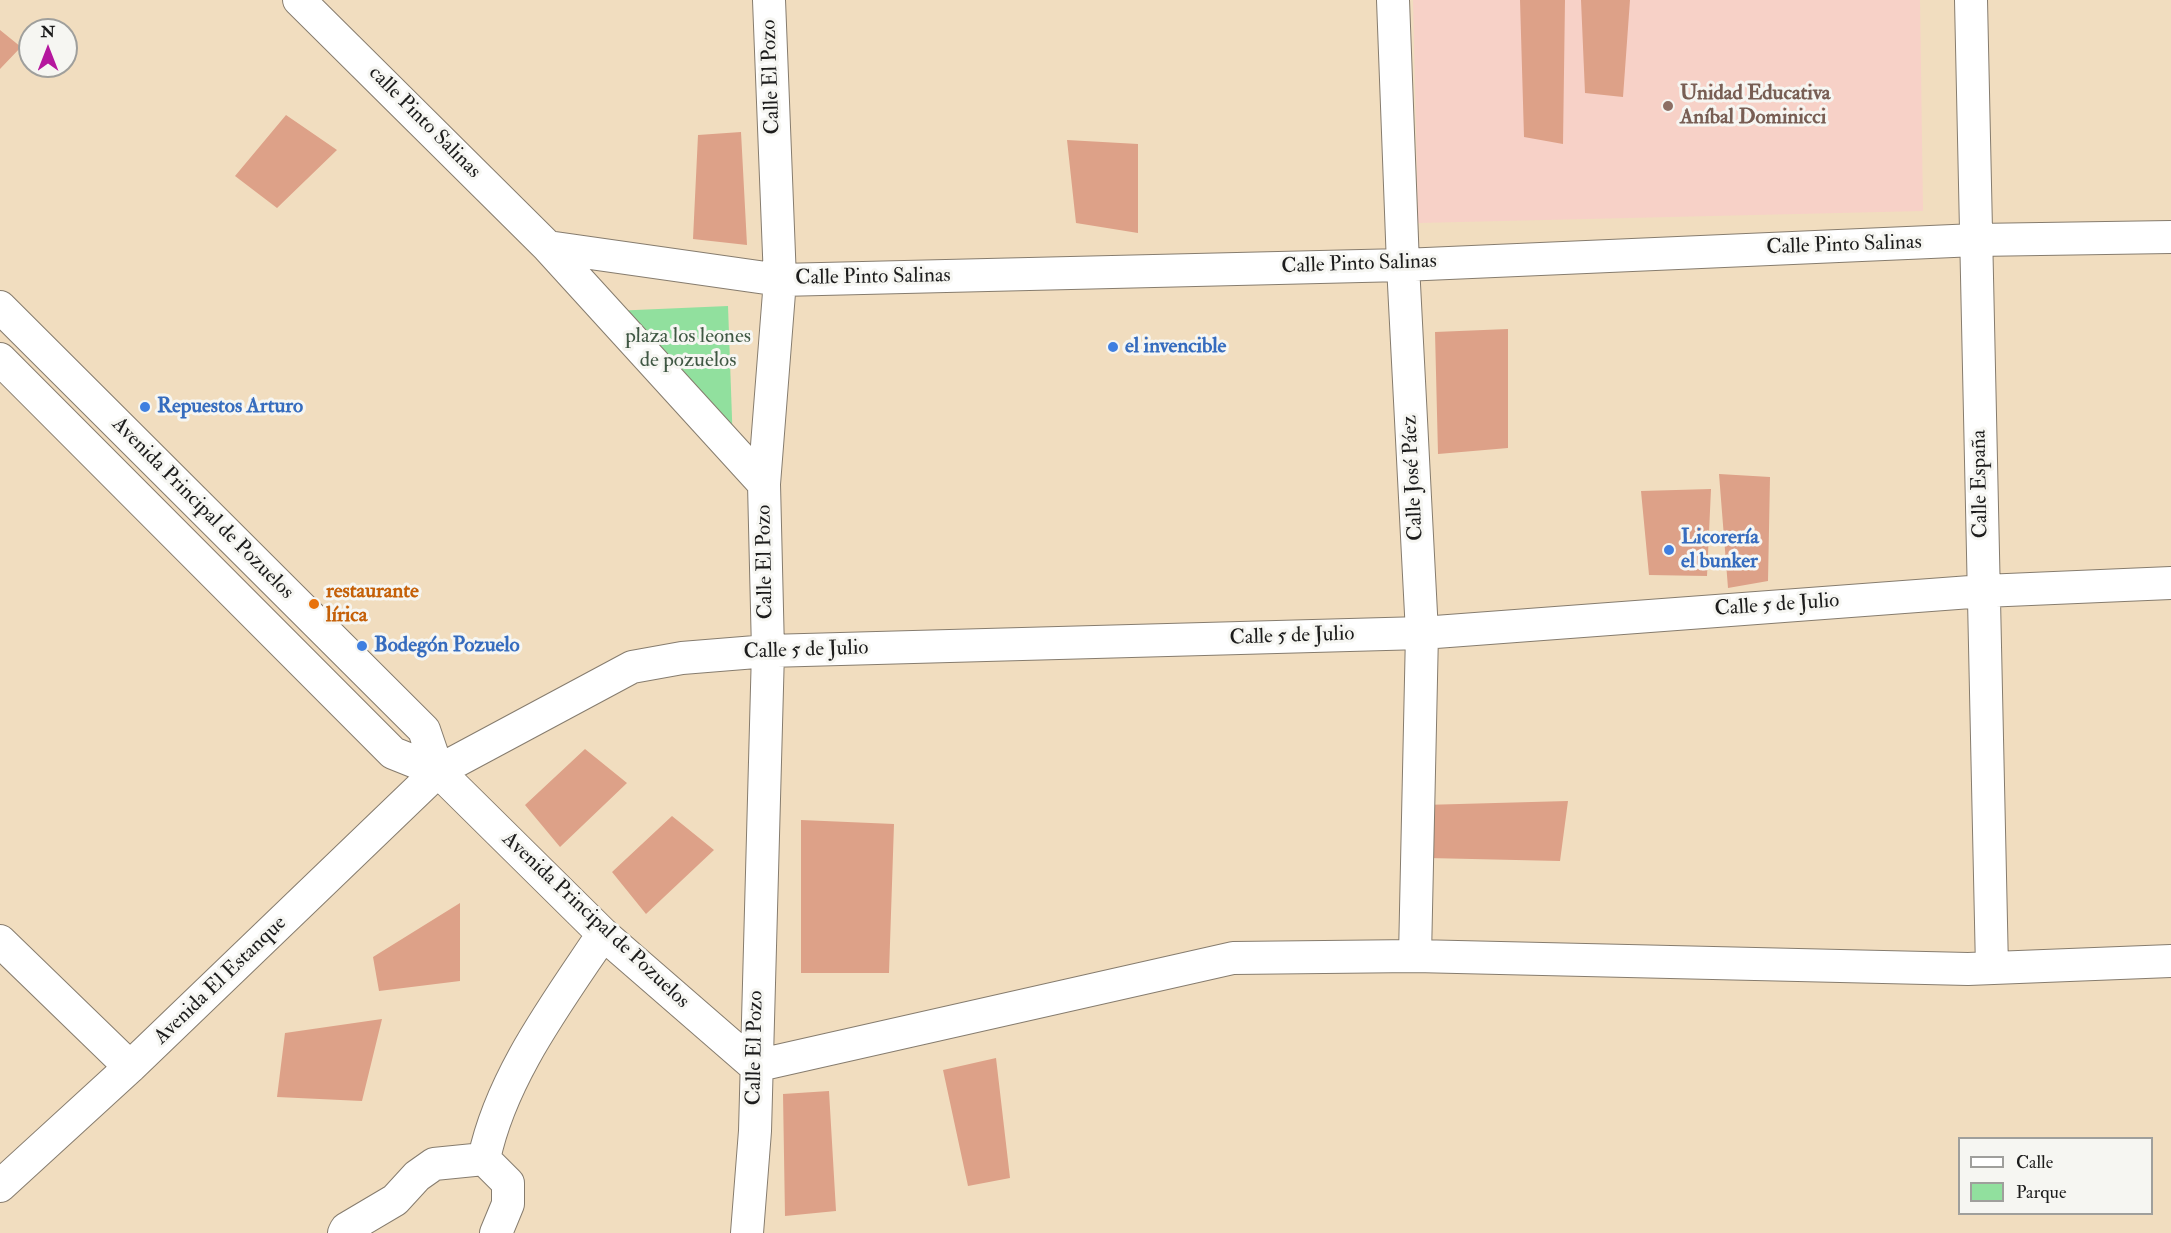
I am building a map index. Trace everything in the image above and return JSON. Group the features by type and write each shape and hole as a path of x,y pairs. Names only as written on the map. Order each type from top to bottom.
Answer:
{"street":[{"name":"calle Pinto Salinas","path":"299,0 548,247 764,484"},
{"name":"Calle El Pozo","path":"747,1233 755,1131 768,651 764,484 780,280 769,0"},
{"name":"Calle José Páez","path":"1393,0 1403,265 1422,633 1414,956"},
{"name":"Calle España","path":"1971,0 1992,968"},
{"name":"Calle Pinto Salinas","path":"548,247 780,280 1403,265 1976,240 2171,237"},
{"name":"Avenida Principal de Pozuelos","path":"0,307 424,730 438,771"},
{"name":"Avenida Principal de Pozuelos","path":"0,359 393,753 438,771 603,934 755,1066"},
{"path":"104,463 130,437"},
{"name":"Calle 5 de Julio","path":"438,771 632,667 682,658 768,651 1422,633 1983,591 2171,583"},
{"name":"Avenida El Estanque","path":"0,1186 130,1067 438,771"},
{"path":"484,1159 489,1132 510,1083 555,1006 603,934"},
{"path":"0,941 130,1067"},
{"path":"755,1066 1233,958 1414,956 1968,969 2171,961"},
{"path":"344,1233 346,1229 394,1200 417,1176 434,1164 484,1159"},
{"path":"484,1159 508,1183 508,1204 496,1233"}],"shaded area":[{"name":"Unidad Educativa Aníbal Dominicci","path":"1413,0 1920,0 1923,211 1418,223"}],"green space":[{"name":"plaza los leones de pozuelos","path":"728,306 733,446 589,312"}],"building":[{"path":"1520,0 1565,0 1563,144 1524,137"},
{"path":"1581,0 1630,0 1623,97 1585,93"},
{"path":"0,30 18,45 18,50 0,69"},
{"path":"286,115 337,150 277,208 235,176"},
{"path":"741,132 747,245 693,239 698,135"},
{"path":"1067,140 1138,144 1138,233 1076,223"},
{"path":"1508,329 1508,448 1438,454 1435,332"},
{"path":"1719,474 1770,477 1768,581 1728,588"},
{"path":"1711,489 1707,576 1649,575 1641,491"},
{"path":"585,749 627,783 560,847 525,805"},
{"path":"1568,801 1560,861 1428,858 1423,805"},
{"path":"672,816 714,850 646,914 612,872"},
{"path":"801,820 894,824 889,973 801,973"},
{"path":"460,903 460,981 379,991 373,957"},
{"path":"382,1019 362,1101 277,1097 285,1033"},
{"path":"996,1058 1010,1178 968,1186 943,1070"},
{"path":"829,1091 836,1211 785,1216 783,1094"}],"place":[{"name":"Unidad Educativa Aníbal Dominicci","path":"1668,106"},
{"name":"el invencible","path":"1113,347"},
{"name":"Repuestos Arturo","path":"145,407"},
{"name":"Licorería el bunker","path":"1669,550"},
{"name":"restaurante lírica","path":"314,604"},
{"name":"Bodegón Pozuelo","path":"362,646"}]}
